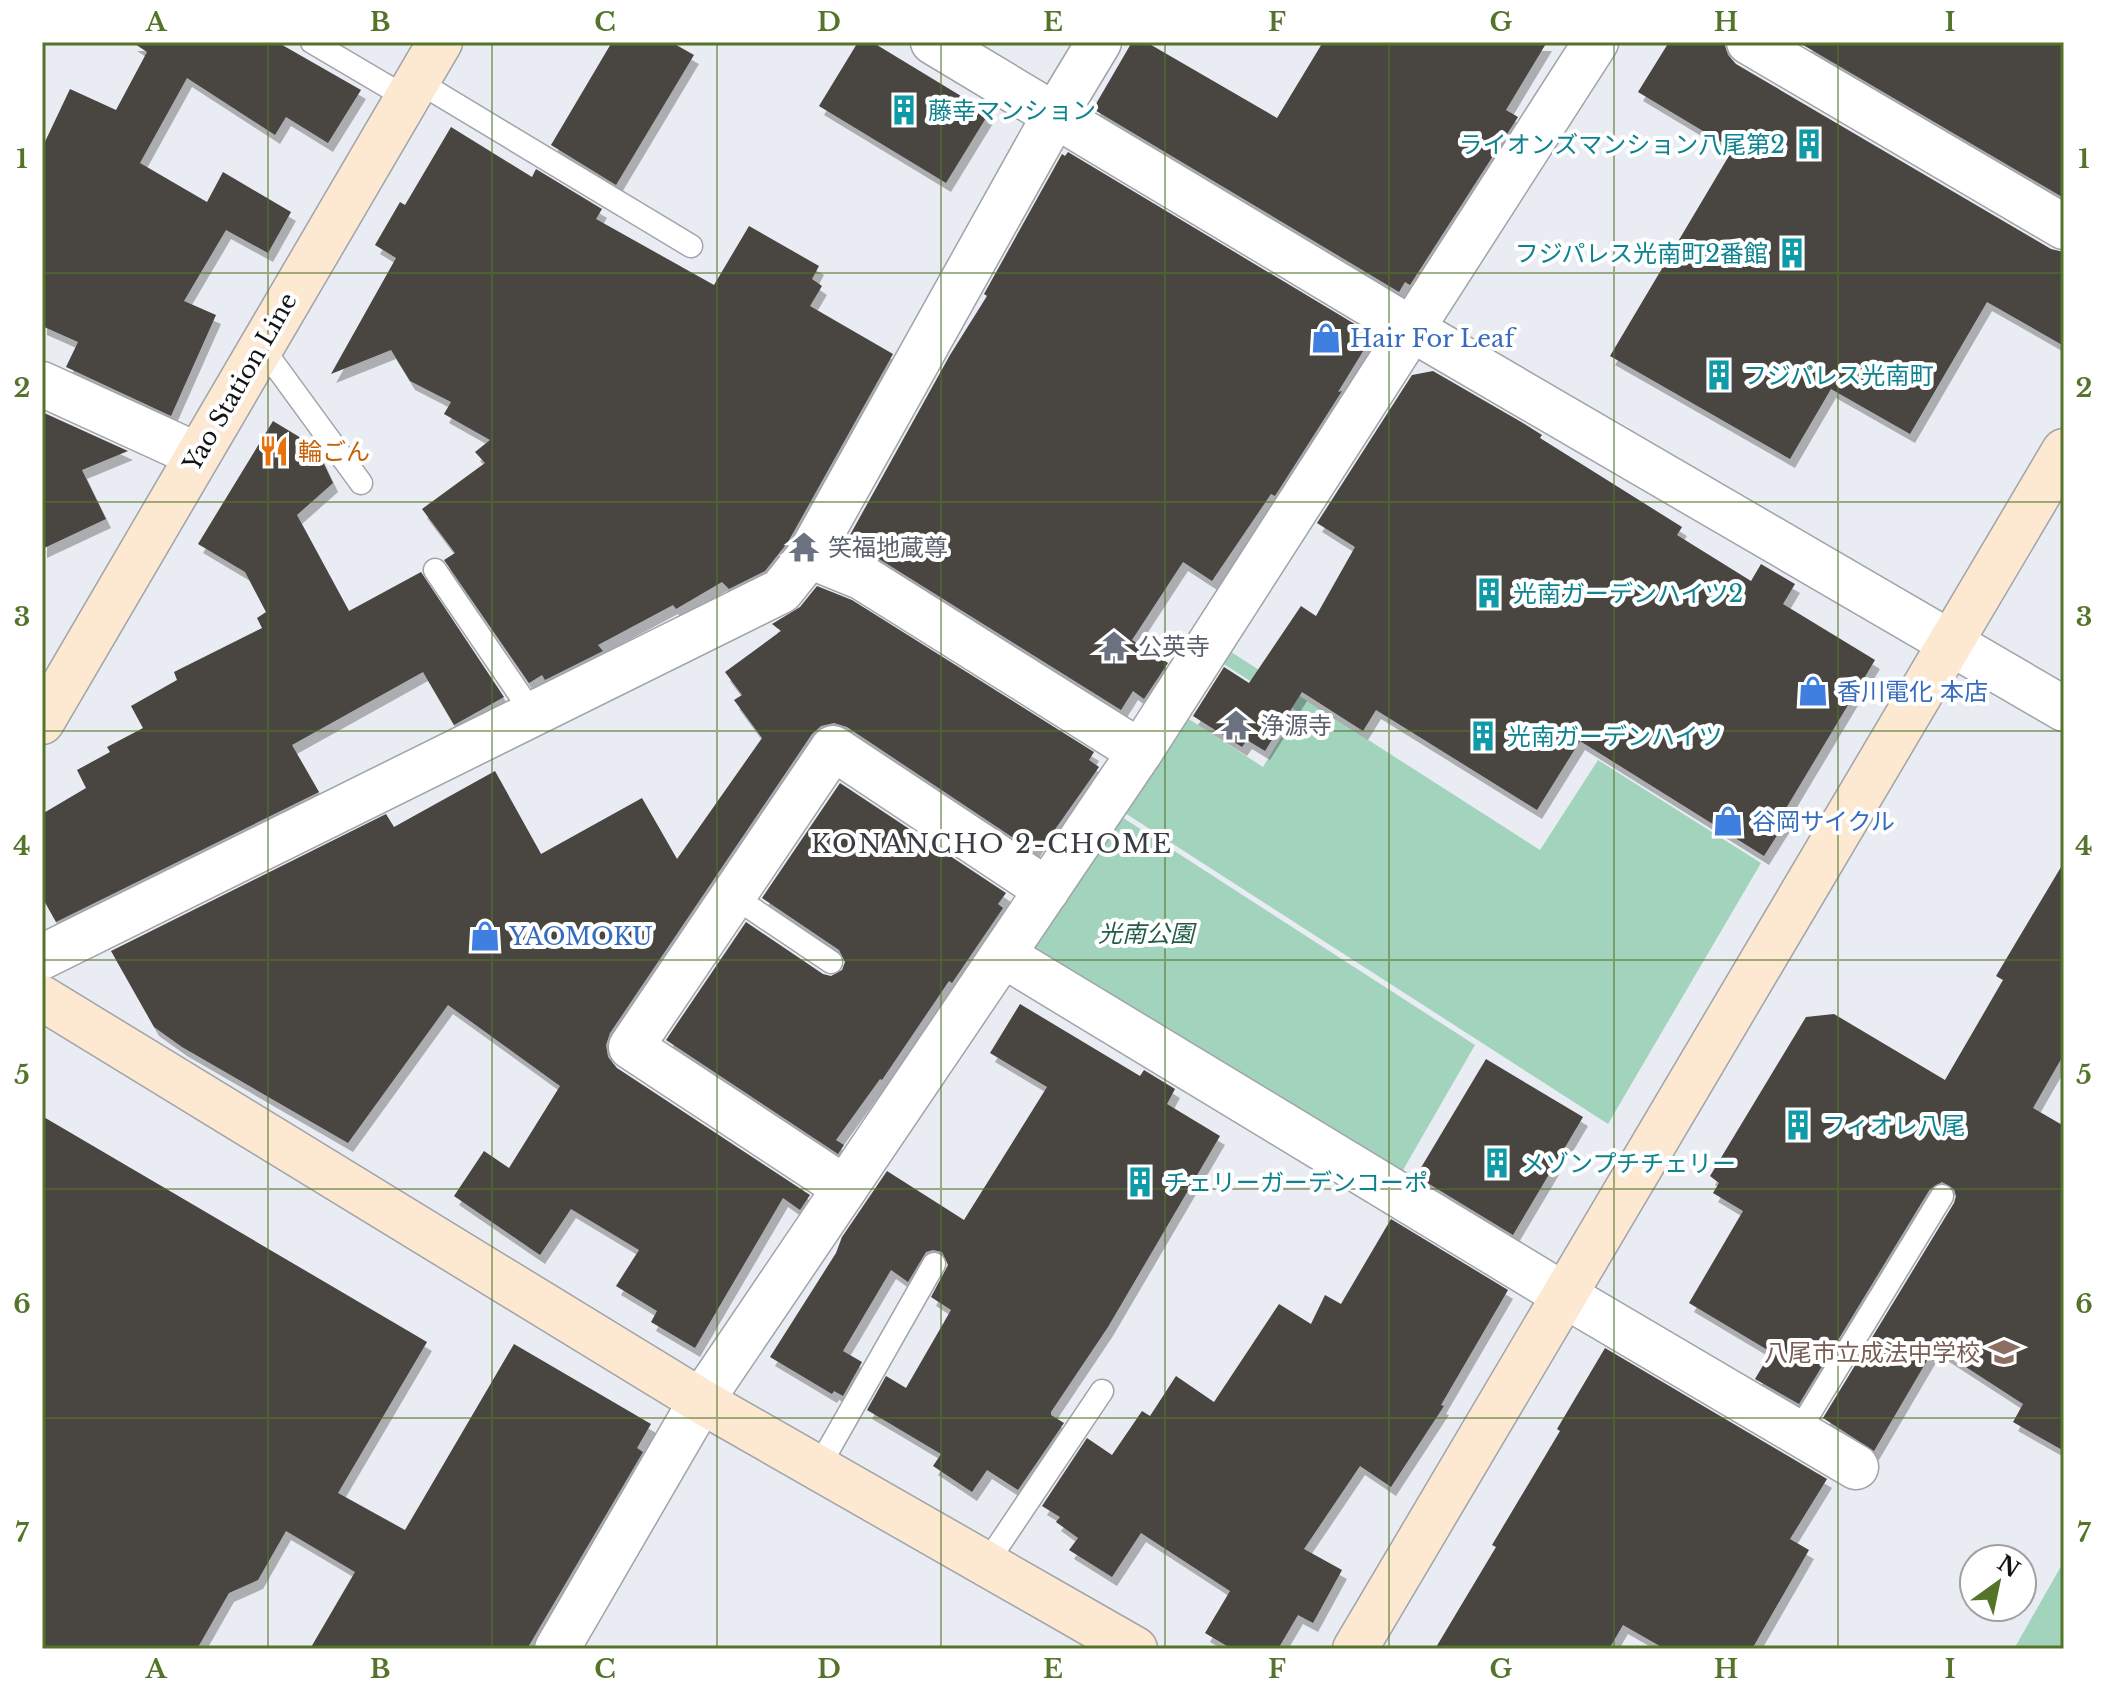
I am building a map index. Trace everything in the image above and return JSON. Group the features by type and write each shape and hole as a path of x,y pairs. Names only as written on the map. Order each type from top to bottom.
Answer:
{"street":[{"name":"Yao Station Line","path":"42,722 440,42"},
{"path":"933,42 1413,330 2064,709"},
{"path":"42,957 781,591 809,556 1055,115 1099,42"},
{"path":"557,1649 701,1401 1140,752 1596,42"},
{"path":"1749,42 2064,227"},
{"path":"42,384 197,455"},
{"path":"1355,1649 2064,451"},
{"path":"809,556 863,578 1140,752"},
{"path":"845,1188 631,1047 833,748 1047,890"},
{"path":"1003,955 1564,1295 1856,1467"},
{"path":"42,998 701,1401 1135,1649"}],"lane":[{"path":"312,42 412,89 691,246"},
{"path":"261,346 361,483"},
{"path":"435,570 533,714"},
{"path":"733,896 831,962"},
{"path":"1798,1432 1942,1196"},
{"path":"818,1468 934,1264"},
{"path":"986,1564 1102,1391"}],"green space":[{"path":"1228,650 1540,850 1598,760 1761,863 1608,1124 1114,806 1178,712 1263,767 1297,711 1219,661"},
{"name":"光南公園","path":"1114,812 1475,1045 1399,1177 1030,948"},
{"path":"2064,1561 2064,1649 2014,1649 2029,1623 2038,1623 2038,1607"}],"building":[{"path":"132,42 277,42 361,90 328,143 286,117 275,135 187,78 140,163 207,202 223,172 291,212 268,253 226,230 184,301 216,315 171,416 66,367 78,342 42,326 42,148 70,89 116,110 147,52"},
{"path":"612,42 671,42 694,55 616,185 551,145"},
{"name":"藤幸マンション","path":"858,42 872,42 989,113 946,183 819,106"},
{"path":"1132,42 1146,42 1277,118 1323,42 1547,42 1506,110 1518,117 1410,285 1405,282 1399,292 1093,109"},
{"path":"1669,42 1724,42 1728,55 1736,64 2051,249 2064,252 2064,346 1987,302 1910,434 1831,389 1790,459 1610,356 1733,149 1638,92"},
{"path":"1798,42 2064,42 2064,198"},
{"path":"451,127 532,177 536,169 602,209 596,219 714,285 749,226 819,266 812,279 822,286 810,306 893,354 788,542 765,571 729,589 722,582 676,609 673,605 598,645 603,651 545,680 542,675 529,683 444,560 455,553 422,509 485,463 475,452 490,440 444,414 451,402 410,381 391,350 331,374 396,258 375,245 400,202 405,205"},
{"path":"1068,152 1373,335 1338,392 1342,391 1275,496 1271,494 1212,581 1183,562 1132,640 1168,663 1144,699 1133,691 1121,710 876,557 845,544 950,355 987,296 984,294 1062,154 1065,156"},
{"path":"1433,371 1523,423 1542,435 1540,438 1682,527 1677,535 1751,581 1761,564 1795,584 1783,604 1875,660 1782,815 1788,818 1764,856 1580,741 1537,810 1376,710 1363,731 1302,692 1265,751 1247,740 1242,747 1193,716 1224,667 1249,683 1301,606 1316,616 1355,547 1317,523 1412,375"},
{"path":"42,412 128,451 82,470 106,519 42,549"},
{"path":"273,421 316,447 333,483 297,515 349,611 421,572 504,697 454,725 423,672 292,745 319,792 56,922 42,897 42,814 86,788 77,770 110,752 107,747 143,728 131,706 177,680 174,672 262,628 257,618 266,612 245,572 198,544"},
{"path":"817,586 852,600 1094,752 1089,760 1099,767 1044,845 1039,841 1033,851 847,727 834,723 821,726 812,734 610,1033 606,1045 608,1057 617,1068 810,1195 800,1210 783,1198 695,1348 651,1322 657,1311 616,1286 639,1250 571,1209 540,1255 454,1196 484,1151 509,1168 560,1086 448,1005 348,1143 182,1047 154,1027 111,951 386,814 394,827 495,771 541,854 642,798 677,859 762,738 734,700 742,695 725,672 781,631 772,624 800,607"},
{"path":"840,783 1006,893 998,904 1003,908 952,983 949,981 882,1080 836,1140 844,1145 838,1154 666,1040 746,922 823,974 831,976 842,970 845,962 839,950 762,898"},
{"path":"2064,862 2064,1054 2033,1108 2064,1126 2064,1451 2013,1422 2023,1404 1935,1347 1874,1451 1823,1418 1954,1203 1954,1189 1942,1182 1930,1189 1799,1404 1755,1379 1771,1352 1689,1303 1743,1211 1713,1193 1719,1183 1710,1176 1806,1017 1834,1014 1945,1080 2003,980 1996,976"},
{"path":"1020,1004 1140,1076 1144,1070 1175,1089 1167,1104 1220,1136 1108,1327 1051,1412 1064,1423 1018,1490 987,1470 972,1492 933,1466 941,1454 867,1410 886,1376 906,1388 951,1310 931,1297 948,1265 942,1252 926,1252 908,1282 891,1270 843,1351 862,1362 843,1396 834,1391 832,1394 770,1357 836,1253 842,1237 887,1171 964,1220 1047,1087 990,1053"},
{"name":"メゾンプチチェリー","path":"1486,1059 1583,1117 1513,1235 1416,1176"},
{"path":"42,1116 427,1342 338,1493 405,1530 514,1344 651,1424 637,1448 643,1452 527,1649 310,1649 355,1572 286,1531 258,1580 229,1593 197,1649 42,1649"},
{"path":"1391,1219 1508,1290 1441,1405 1444,1406 1391,1487 1360,1466 1304,1549 1342,1570 1313,1623 1298,1615 1278,1649 1232,1649 1205,1633 1230,1591 1141,1533 1112,1577 1069,1550 1078,1538 1056,1522 1060,1517 1042,1506 1087,1438 1112,1455 1142,1411 1150,1416 1176,1376 1214,1402 1279,1304 1311,1324 1325,1295 1341,1304"},
{"path":"1605,1348 1827,1479 1790,1539 1809,1550 1752,1649 1665,1649 1623,1625 1609,1649 1435,1649 1496,1547 1492,1545"}],"place":[{"name":"藤幸マンション","path":"904,110"},
{"name":"ライオンズマンション八尾第2","path":"1809,144"},
{"name":"フジパレス光南町2番館","path":"1792,253"},
{"name":"Hair For Leaf","path":"1326,338"},
{"name":"フジパレス光南町","path":"1719,375"},
{"name":"輪ごん","path":"274,451"},
{"name":"笑福地蔵尊","path":"804,547"},
{"name":"光南ガーデンハイツ2","path":"1489,593"},
{"name":"公英寺","path":"1114,646"},
{"name":"香川電化 本店","path":"1813,691"},
{"name":"浄源寺","path":"1236,725"},
{"name":"光南ガーデンハイツ","path":"1483,736"},
{"name":"谷岡サイクル","path":"1728,821"},
{"name":"YAOMOKU","path":"485,936"},
{"name":"フィオレ八尾","path":"1798,1125"},
{"name":"メゾンプチチェリー","path":"1497,1163"},
{"name":"チェリーガーデンコーポ","path":"1140,1182"},
{"name":"八尾市立成法中学校","path":"2004,1352"}],"district":[{"name":"KONANCHO 2-CHOME","path":"992,844"}]}
